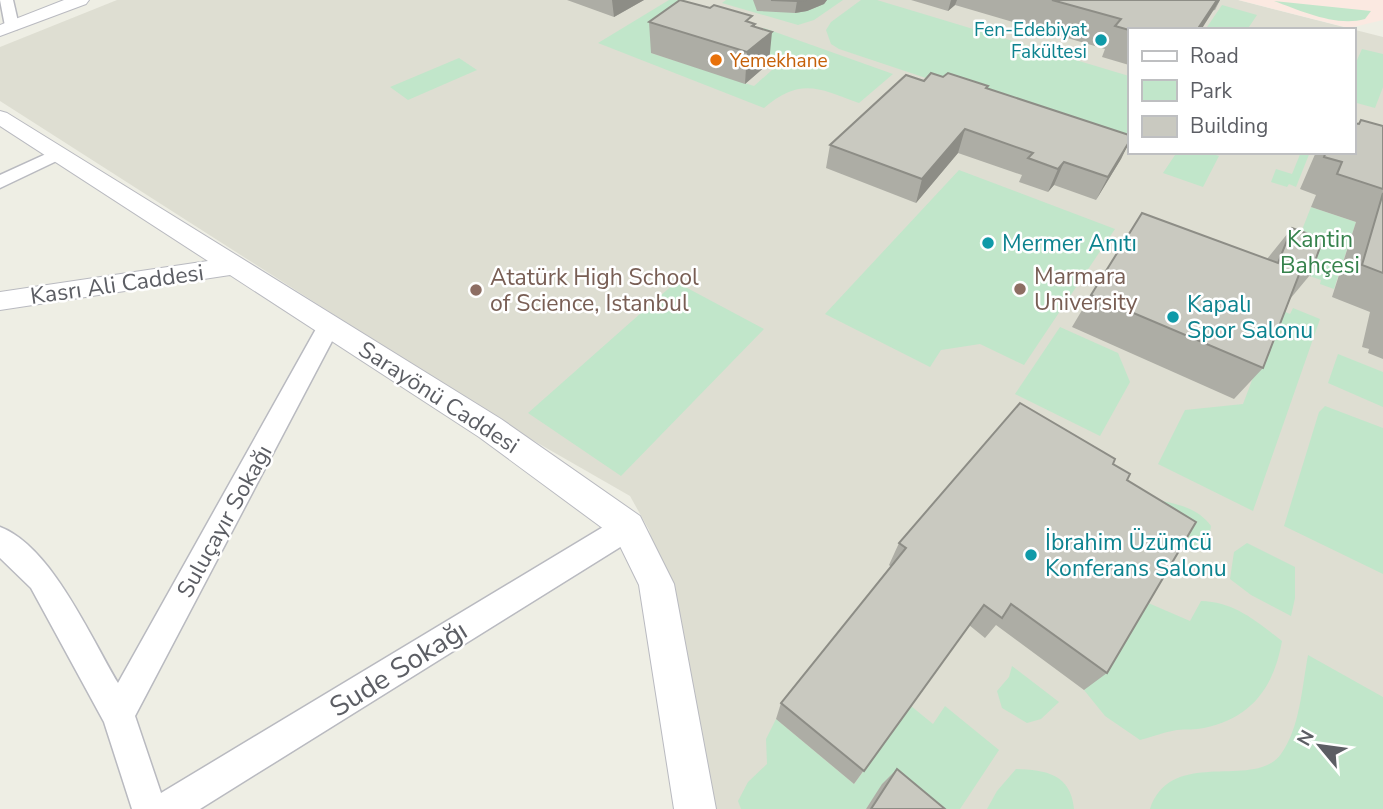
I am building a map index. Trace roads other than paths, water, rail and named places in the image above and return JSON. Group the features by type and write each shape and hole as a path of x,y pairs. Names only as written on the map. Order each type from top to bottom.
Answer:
{"street":[{"path":"6,0 6,28 80,0"},
{"name":"Sarayönü Caddesi","path":"0,117 490,428 628,527 656,584 695,809"},
{"path":"0,183 59,153"},
{"name":"Kasrı Ali Caddesi","path":"0,301 234,266"},
{"name":"Suluçayır Sokağı","path":"118,715 329,326"},
{"name":"Sude Sokağı","path":"168,809 628,527"},
{"path":"0,540 41,578 118,715 149,809"}],"place":[{"name":"Fen-Edebiyat Fakültesi","path":"1101,40"},
{"name":"Yemekhane","path":"716,60"},
{"name":"Mermer Anıtı","path":"988,243"},
{"name":"Marmara University","path":"1020,289"},
{"name":"Atatürk High School of Science, Istanbul","path":"476,290"},
{"name":"Kapalı Spor Salonu","path":"1173,317"},
{"name":"İbrahim Üzümcü Konferans Salonu","path":"1031,555"}],"park label":[{"name":"Kantin Bahçesi","path":"1320,252"}]}
